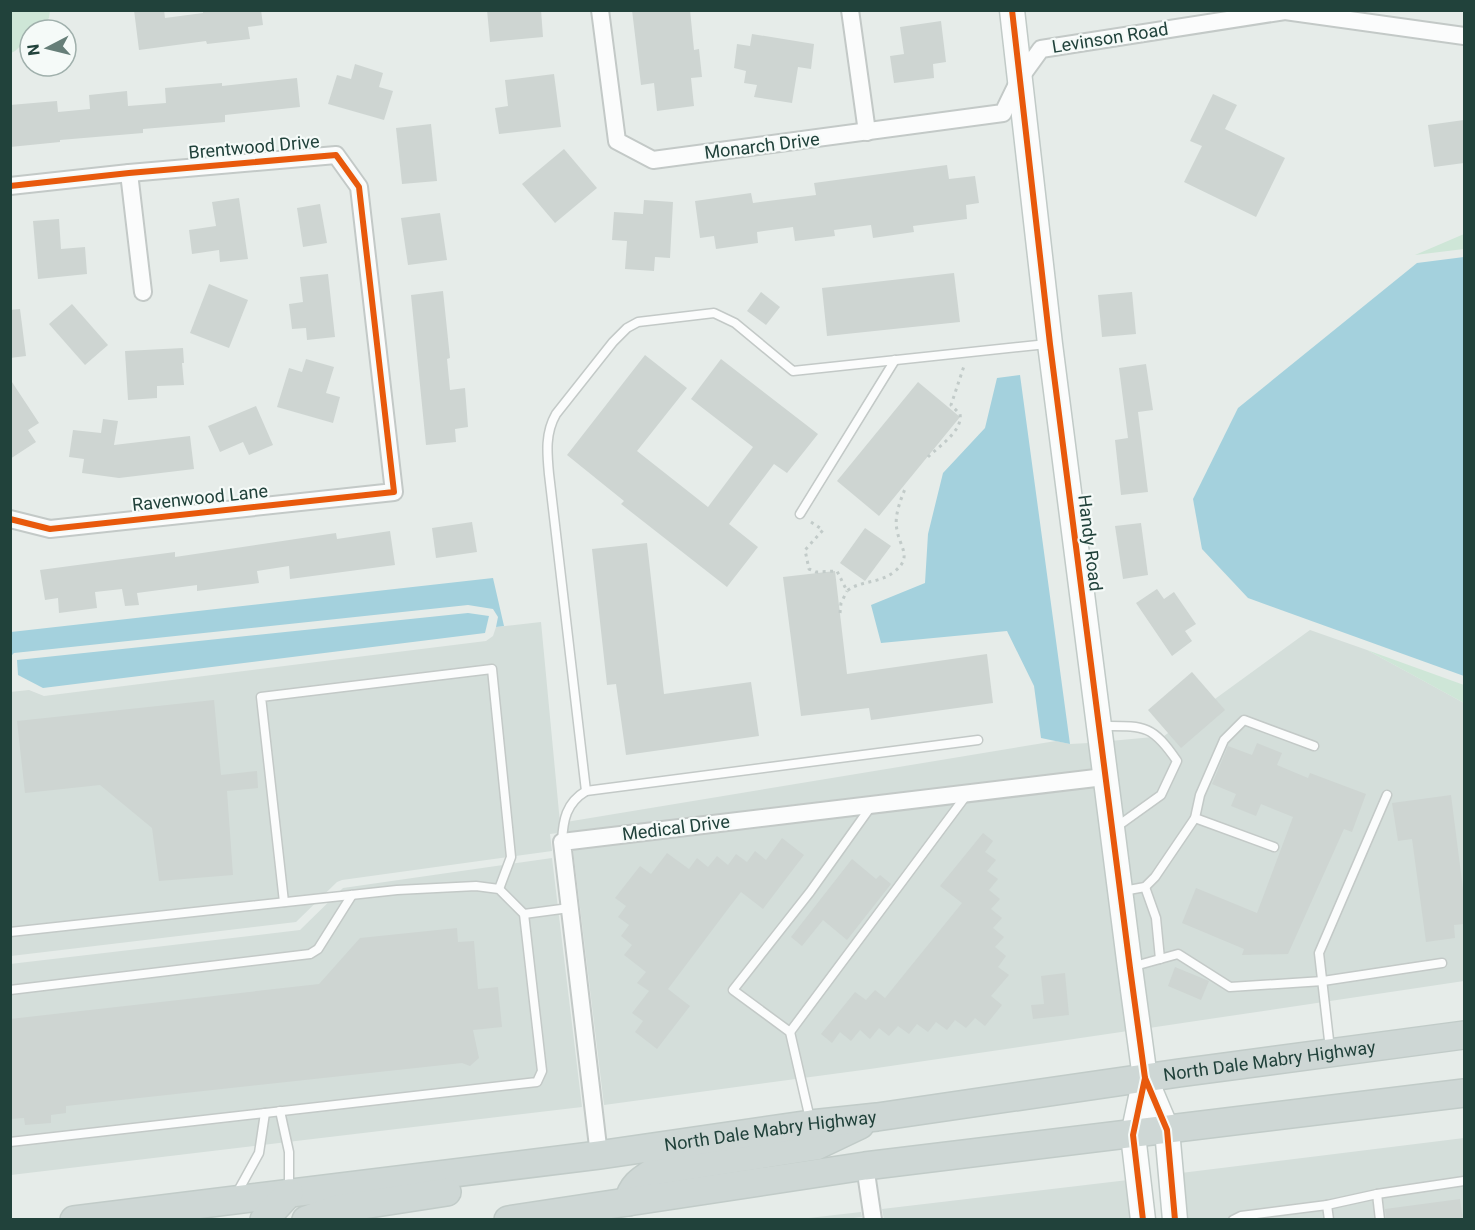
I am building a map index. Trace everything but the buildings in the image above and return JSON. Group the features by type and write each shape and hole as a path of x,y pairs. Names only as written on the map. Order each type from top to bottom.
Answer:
{"main road":[{"name":"North Dale Mabry Highway","path":"74,1220 599,1155 1464,1035"},
{"path":"508,1220 629,1206 865,1166 1464,1093"},
{"path":"629,1206 631,1190 639,1180 655,1171 816,1146 877,1117"},
{"path":"306,1220 337,1209 514,1181 599,1155"},
{"path":"264,1220 289,1193"}],"street":[{"name":"Monarch Drive","path":"600,10 617,141 653,160 1003,113 1020,78"},
{"path":"850,10 867,132"},
{"name":"Handy Road","path":"1012,10 1050,344 1104,777 1145,1078"},
{"name":"Levinson Road","path":"1020,78 1041,49 1285,11 1464,36"},
{"name":"Brentwood Drive","path":"10,186 336,155 359,187 394,492"},
{"path":"129,173 143,292"},
{"name":"Ravenwood Lane","path":"10,519 50,529 394,492"},
{"name":"Medical Drive","path":"561,842 1104,777"},
{"path":"561,842 599,1155"},
{"path":"1145,1078 1167,1130 1175,1220"},
{"path":"1143,1220 1133,1135 1145,1078"},
{"path":"865,1166 873,1220"}],"lane":[{"path":"586,791 547,443 550,424 555,414 627,328 638,322 714,313 735,323 793,371 1050,344"},
{"path":"800,514 894,360"},
{"path":"284,902 261,697 492,669 511,857 499,889"},
{"path":"1120,891 1145,887 1155,877 1195,818 1200,795 1224,740 1244,720 1314,746"},
{"path":"1098,726 1145,728 1163,740 1177,760 1161,795 1112,831"},
{"path":"561,842 563,822 569,805 586,791 978,740"},
{"path":"790,1032 968,793"},
{"path":"1330,1053 1319,952 1387,795"},
{"path":"811,1124 790,1032 733,990 810,892 872,805"},
{"path":"1195,818 1274,847"},
{"path":"10,932 398,890 476,886 499,889 524,914 542,1071 537,1082 10,1142"},
{"path":"1145,887 1156,918 1160,959"},
{"path":"10,990 310,954 318,949 352,895"},
{"path":"524,914 569,908"},
{"path":"1130,968 1178,954 1230,987 1323,981 1442,963"},
{"path":"280,1111 289,1152 289,1193"},
{"path":"233,1200 259,1153 265,1113"},
{"path":"1233,1220 1240,1216 1327,1205 1377,1194 1464,1181"},
{"path":"1377,1194 1380,1220"},
{"path":"1327,1205 1329,1220"}],"path":[{"path":"928,457 954,432 960,422 960,414 951,405 968,352"},
{"path":"840,613 841,603 847,591 858,585 882,580 901,565 905,556 897,530 897,522 899,503 905,489"},
{"path":"800,514 823,530 805,550 808,569 816,572 837,571 847,591"}],"shaded area":[{"path":"541,622 560,823 1056,741 1070,744 1089,743 1093,769 550,834 552,851 342,880 337,882 296,922 11,956 10,692 29,690 44,696 486,641 493,636 496,627"},
{"path":"1310,630 1367,650 1464,703 1464,981 1149,1028 1110,741 1164,736"},
{"path":"1095,787 1128,1031 604,1105 573,850"},
{"path":"552,858 582,1107 11,1175 10,964 300,930 343,888"},
{"path":"1464,1138 1464,1219 1186,1219 1181,1173"},
{"path":"1128,1180 1133,1219 884,1220 882,1209"},
{"path":"861,1212 862,1217 845,1219 800,1219"}],"green space":[{"path":"10,11 50,11 49,18 18,18 18,48 11,53"},
{"path":"1464,234 1464,249 1415,255"},
{"path":"1367,650 1464,685 1464,703"}],"water":[{"path":"1464,257 1464,676 1248,598 1202,549 1193,499 1238,408 1417,263"},
{"path":"1020,375 1070,744 1041,738 1034,686 1007,631 881,643 871,605 925,583 928,534 943,473 985,428 997,378"},
{"path":"493,578 504,626 496,627 498,617 493,609 468,605 14,653 11,656 11,632"},
{"path":"468,613 489,616 485,633 43,688 18,675 17,660"}],"cycle path":[{"path":"1012,10 1050,344 1130,968 1145,1078 1167,1130 1175,1220"},
{"path":"10,186 336,155 359,187 394,492 50,529 10,519"},
{"path":"1143,1220 1133,1135 1145,1078"}]}
